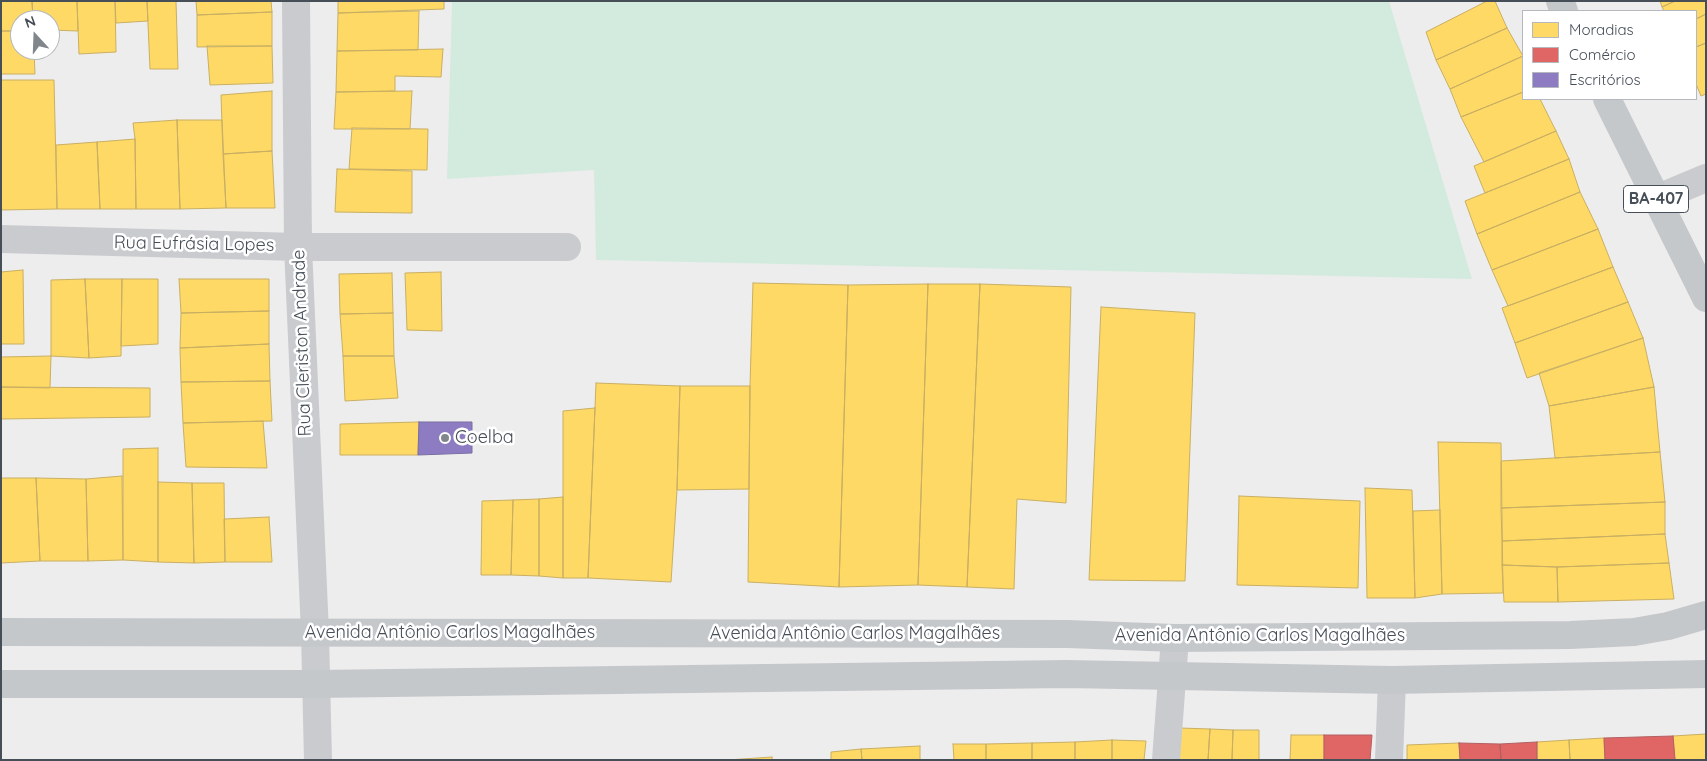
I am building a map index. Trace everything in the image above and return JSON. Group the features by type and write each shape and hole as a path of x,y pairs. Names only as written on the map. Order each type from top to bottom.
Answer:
{"main road":[{"name":"BA-407","path":"1607,100 1706,298"},
{"name":"Avenida Antônio Carlos Magalhães","path":"1,632 1068,634 1175,638 1570,635 1634,632 1668,626 1706,615"},
{"path":"1066,674 1068,634"},
{"path":"1,684 316,684 1066,674 1392,680 1706,674"}],"street":[{"name":"Rua Cleriston Andrade","path":"296,1 298,247 315,633 318,760"},
{"path":"1656,199 1706,178"},
{"name":"Rua Eufrásia Lopes","path":"1,240 298,247 567,247"},
{"path":"1166,760 1175,638"},
{"path":"1389,760 1392,680"}],"green space":[{"path":"452,1 1389,1 1472,279 596,260 594,170 447,179"}],"building: Moradias":[{"path":"1,1 32,1 32,10 10,10 10,31 1,31"},
{"path":"32,1 77,1 78,31 60,30 60,10 32,10"},
{"path":"77,1 115,1 116,52 79,54"},
{"path":"115,1 147,1 148,21 116,23"},
{"path":"147,1 176,1 178,69 150,69"},
{"path":"196,1 271,1 272,12 197,15"},
{"path":"338,1 444,1 444,9 338,13"},
{"path":"1487,1 1495,1 1507,28 1436,60 1426,32"},
{"path":"1660,1 1675,1 1662,7"},
{"path":"1675,1 1706,1 1706,14 1697,18 1697,10 1664,10 1662,7"},
{"path":"419,11 418,50 337,51 338,13"},
{"path":"272,12 272,46 197,47 197,15"},
{"path":"1706,14 1706,43 1697,47 1697,18"},
{"path":"1507,28 1522,54 1522,56 1450,89 1436,60"},
{"path":"1,31 10,31 10,60 34,60 35,74 1,74"},
{"path":"1706,43 1706,94 1701,96 1697,86 1697,47"},
{"path":"207,46 272,46 273,83 210,85"},
{"path":"443,49 441,77 395,76 395,91 336,92 337,51"},
{"path":"1522,56 1522,92 1461,117 1450,89"},
{"path":"1,80 54,80 57,209 1,210"},
{"path":"272,91 272,151 223,154 221,95"},
{"path":"412,91 410,129 334,129 336,92"},
{"path":"1522,92 1522,100 1540,100 1556,131 1484,162 1461,117"},
{"path":"177,120 180,209 136,209 133,123"},
{"path":"177,120 222,120 226,208 180,209"},
{"path":"352,128 428,129 427,170 349,169"},
{"path":"1556,131 1569,159 1485,193 1474,166"},
{"path":"135,139 136,209 100,209 97,142"},
{"path":"97,142 100,209 57,209 56,145"},
{"path":"272,151 275,208 226,208 223,154"},
{"path":"1569,159 1580,192 1477,234 1465,201"},
{"path":"337,169 412,171 412,213 335,212"},
{"path":"1580,192 1598,229 1492,270 1477,234"},
{"path":"1598,229 1613,267 1508,306 1492,270"},
{"path":"1613,267 1628,302 1515,343 1502,308"},
{"path":"23,270 24,344 1,344 1,272"},
{"path":"441,272 442,331 407,330 405,273"},
{"path":"392,273 393,313 340,314 339,274"},
{"path":"85,279 89,358 51,356 51,280"},
{"path":"85,279 122,279 121,356 89,358"},
{"path":"122,279 158,279 158,344 121,346"},
{"path":"179,279 269,279 269,311 181,313"},
{"path":"753,283 848,285 839,587 748,582"},
{"path":"928,284 918,585 839,587 848,285"},
{"path":"928,284 980,284 967,587 918,585"},
{"path":"980,284 1071,287 1066,503 1017,499 1014,589 967,587"},
{"path":"1628,302 1643,338 1527,378 1515,343"},
{"path":"1101,307 1195,313 1185,581 1089,580"},
{"path":"269,311 269,344 180,348 181,313"},
{"path":"393,313 394,356 343,356 340,314"},
{"path":"1643,338 1654,387 1549,406 1539,373"},
{"path":"269,344 270,381 181,382 180,348"},
{"path":"51,356 50,388 1,387 1,357"},
{"path":"343,356 394,356 398,398 345,401"},
{"path":"270,381 272,421 183,423 181,382"},
{"path":"596,383 680,386 677,490 671,582 588,578"},
{"path":"680,386 750,386 749,489 677,490"},
{"path":"1,387 150,388 150,417 1,419"},
{"path":"1654,387 1660,452 1555,458 1549,406"},
{"path":"595,408 588,578 563,578 563,411"},
{"path":"263,421 267,468 186,467 183,423"},
{"path":"419,422 418,455 340,455 340,424"},
{"path":"1438,442 1501,443 1503,593 1442,594"},
{"path":"158,448 158,562 123,560 123,449"},
{"path":"1660,452 1665,502 1501,508 1501,461"},
{"path":"122,476 123,560 88,561 86,479"},
{"path":"1,478 36,478 40,561 1,563"},
{"path":"36,478 86,479 88,561 40,561"},
{"path":"158,482 192,483 194,563 158,562"},
{"path":"192,483 224,483 225,562 194,563"},
{"path":"1365,488 1412,490 1415,598 1367,598"},
{"path":"1239,496 1360,501 1358,588 1237,585"},
{"path":"563,497 563,578 539,576 539,499"},
{"path":"539,499 539,576 511,575 513,500"},
{"path":"513,500 511,575 481,575 482,501"},
{"path":"1665,502 1665,534 1502,541 1501,508"},
{"path":"1440,510 1442,594 1415,598 1413,511"},
{"path":"269,517 272,562 225,562 224,519"},
{"path":"1665,534 1669,563 1557,567 1502,565 1502,541"},
{"path":"1669,563 1674,599 1558,602 1557,567"},
{"path":"1502,565 1557,567 1558,602 1504,602"},
{"path":"1180,728 1210,729 1208,760 1179,760"},
{"path":"1210,729 1233,730 1232,760 1208,760"},
{"path":"1233,730 1259,730 1259,760 1232,760"},
{"path":"1706,734 1706,760 1675,760 1673,736"},
{"path":"1291,735 1324,735 1324,760 1290,760"},
{"path":"1604,738 1605,760 1570,760 1569,740"},
{"path":"1112,740 1146,741 1144,760 1112,760"},
{"path":"1112,740 1112,760 1075,760 1075,742"},
{"path":"1569,740 1570,760 1537,760 1537,742"},
{"path":"1075,742 1075,760 1032,760 1032,743"},
{"path":"1032,743 1032,760 986,760 986,744"},
{"path":"1459,743 1460,760 1407,760 1407,745"},
{"path":"953,744 986,744 986,760 954,760"},
{"path":"920,746 920,760 862,760 861,749"},
{"path":"861,749 862,760 831,760 831,752"},
{"path":"772,757 772,760 727,760"}],"building: Comércio":[{"path":"1324,735 1372,735 1370,760 1324,760"},
{"path":"1673,736 1675,760 1605,760 1604,738"},
{"path":"1537,742 1537,760 1501,760 1500,744"},
{"path":"1459,743 1500,744 1501,760 1460,760"}],"building: Escritórios":[{"name":"Coelba","path":"419,422 472,422 472,453 418,455"}],"place":[{"name":"Coelba","path":"445,438"}]}
